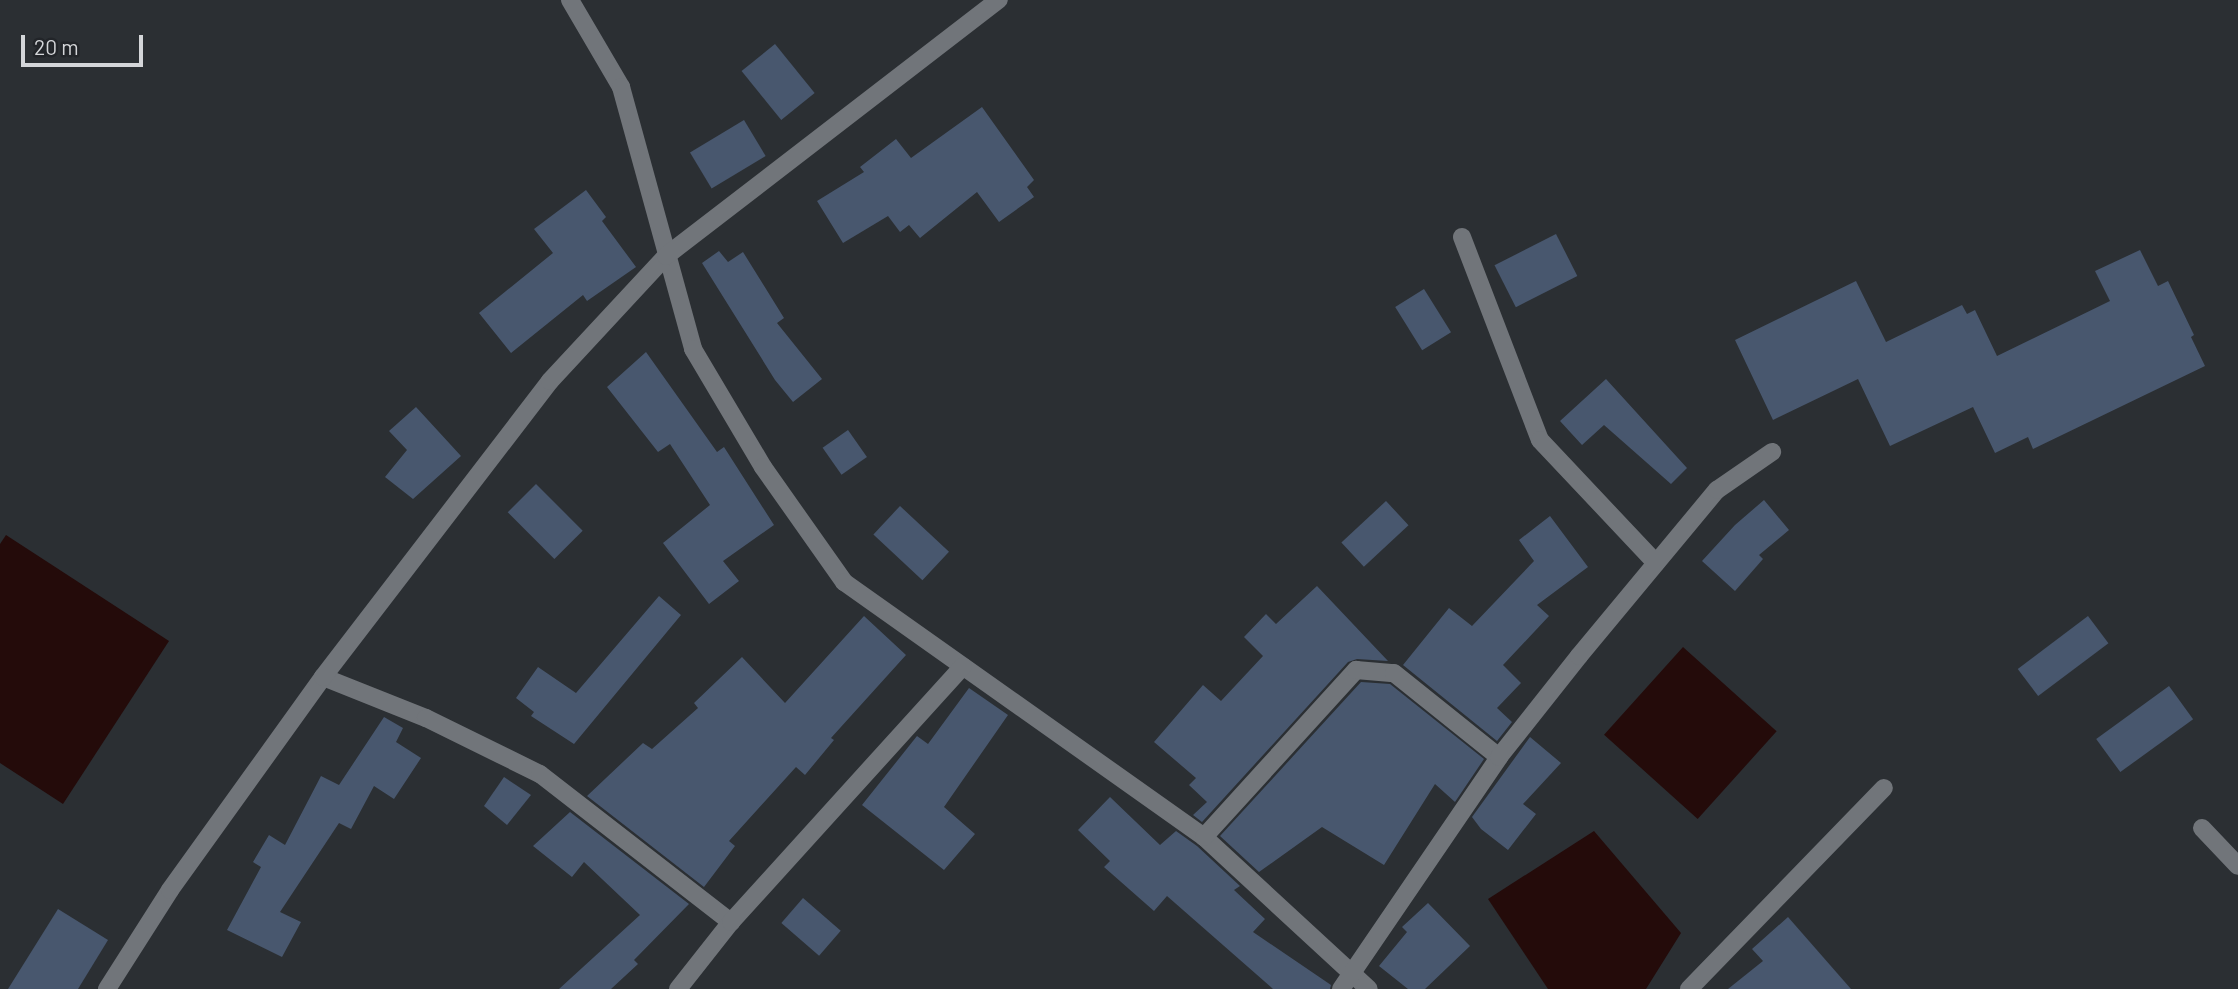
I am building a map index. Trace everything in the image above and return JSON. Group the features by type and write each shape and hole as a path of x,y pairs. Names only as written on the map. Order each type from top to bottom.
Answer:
{"street":[{"path":"570,0 621,87 693,349 763,467 844,582 1204,837 1346,981 1369,989"},
{"path":"107,989 170,890 323,677 550,381 666,256 999,0"},
{"path":"1462,237 1540,440 1656,563"},
{"path":"1346,981 1499,757 1717,490 1772,452"},
{"path":"678,989 731,922 963,666"},
{"path":"1204,837 1356,670 1394,673 1499,757"},
{"path":"323,677 426,718 540,774 731,922"},
{"path":"1689,989 1884,788"},
{"path":"2203,828 2238,866"}],"shaded area":[{"path":"6,535 169,641 63,804 0,763 0,544"},
{"path":"1683,647 1777,731 1698,819 1604,735"},
{"path":"1594,831 1681,933 1646,989 1548,989 1488,899"}],"building":[{"path":"775,44 815,93 781,120 742,71"},
{"path":"982,107 1034,180 1027,187 1034,197 999,222 977,192 920,238 909,225 900,232 888,216 843,243 817,201 864,172 860,167 896,139 911,158"},
{"path":"744,120 766,156 712,188 690,152"},
{"path":"586,190 606,217 602,221 636,267 587,301 583,295 511,353 479,313 553,253 534,229"},
{"path":"1556,234 1577,276 1516,307 1495,265"},
{"path":"2140,250 2158,286 2168,281 2194,335 2191,337 2205,366 2033,449 2028,437 1995,453 1973,407 1890,446 1858,379 1773,420 1735,340 1856,281 1886,342 1962,305 1967,314 1975,310 1997,356 2110,301 2095,271"},
{"path":"719,251 728,262 743,252 784,318 777,323 822,379 793,402 775,380 702,263"},
{"path":"1424,289 1451,332 1422,350 1395,307"},
{"path":"646,352 717,452 724,447 774,525 723,561 739,581 709,604 663,543 710,505 670,444 658,452 607,387"},
{"path":"1606,379 1687,468 1671,484 1604,425 1582,445 1560,421"},
{"path":"416,407 461,456 413,499 385,477 407,450 389,431"},
{"path":"848,430 867,457 842,475 823,448"},
{"path":"536,484 583,531 554,559 508,512"},
{"path":"1764,500 1789,530 1759,555 1763,559 1735,591 1702,561 1735,525"},
{"path":"1386,501 1409,525 1364,567 1341,543"},
{"path":"900,506 949,552 922,580 873,535"},
{"path":"1550,516 1588,567 1537,605 1549,616 1503,665 1521,683 1497,708 1512,722 1497,741 1403,665 1449,608 1472,626 1534,561 1519,540"},
{"path":"1317,586 1388,661 1357,659 1348,662 1202,822 1193,815 1207,802 1189,785 1196,778 1154,742 1203,685 1221,701 1263,656 1244,637 1266,614 1276,624"},
{"path":"659,596 681,615 574,744 531,716 534,712 516,698 538,667 576,693"},
{"path":"864,616 906,655 831,738 834,740 805,775 796,767 729,841 735,846 704,887 587,796 643,743 652,749 698,708 694,703 742,657 785,703"},
{"path":"2088,616 2108,643 2038,696 2018,669"},
{"path":"1361,682 1390,684 1484,759 1455,802 1435,784 1384,865 1322,827 1259,872 1220,836"},
{"path":"2169,686 2193,719 2120,772 2096,739"},
{"path":"969,688 1008,715 944,807 975,834 944,870 862,805 917,736 928,744"},
{"path":"384,717 403,728 396,742 421,758 394,799 374,786 351,829 339,823 280,912 301,922 282,957 227,930 261,867 253,862 269,835 285,845 321,776 339,785"},
{"path":"1530,737 1561,763 1523,804 1536,814 1508,850 1481,829 1472,817"},
{"path":"504,777 531,795 507,825 484,806"},
{"path":"1110,797 1160,845 1176,831 1197,846 1240,886 1234,890 1265,919 1253,932 1331,985 1330,989 1273,989 1167,896 1154,911 1104,867 1110,861 1078,830"},
{"path":"570,812 689,904 634,960 638,964 611,989 559,989 640,915 584,862 572,877 533,846"},
{"path":"803,898 841,931 819,956 781,923"},
{"path":"1428,903 1470,946 1425,989 1408,989 1379,966 1407,932 1402,927"},
{"path":"58,909 108,940 78,989 8,989"},
{"path":"1788,917 1851,989 1728,989 1763,961 1752,949"}]}
